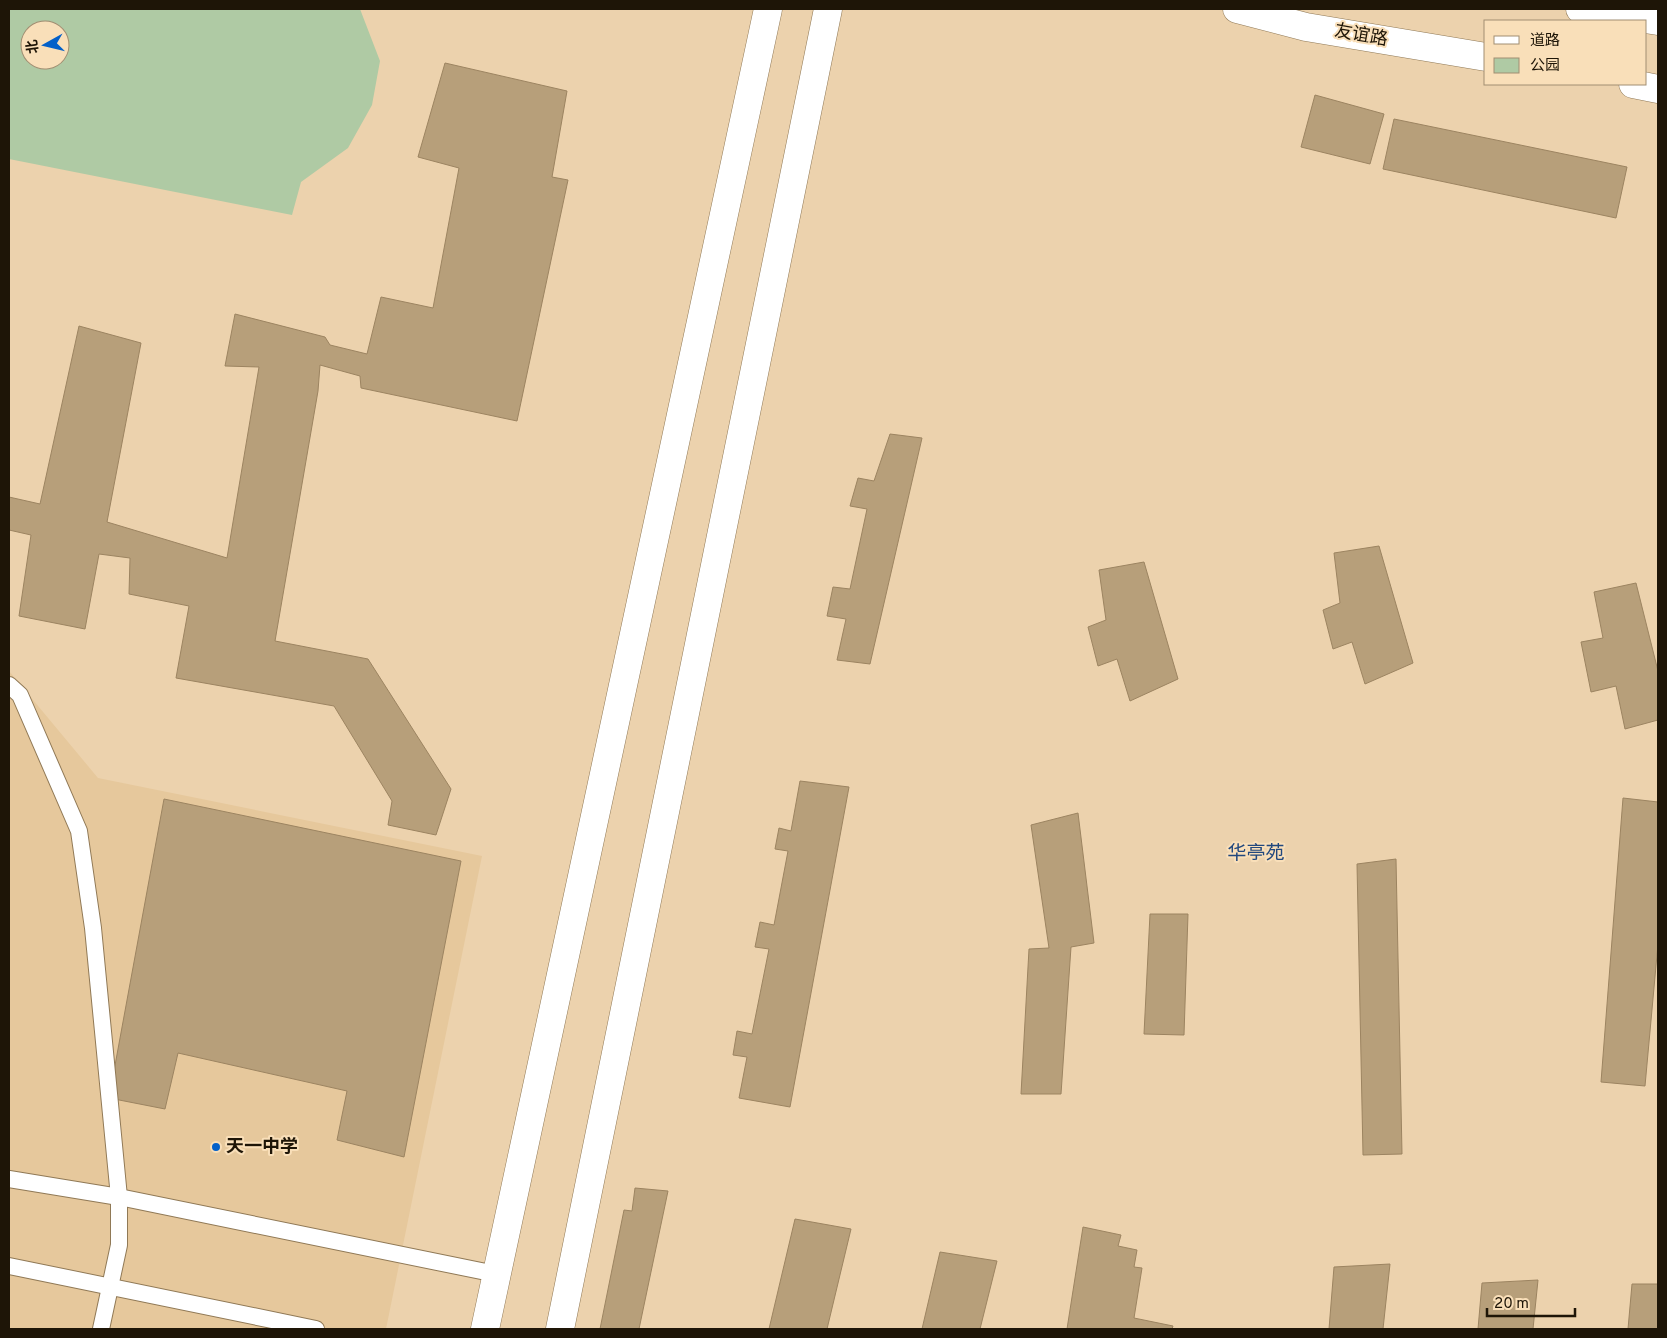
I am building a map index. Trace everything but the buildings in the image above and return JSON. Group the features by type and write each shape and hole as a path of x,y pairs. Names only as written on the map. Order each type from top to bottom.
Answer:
{"main road":[{"path":"485,1329 768,9"},
{"path":"560,1329 828,9"},
{"name":"友谊路","path":"1237,9 1306,27 1484,58"},
{"path":"1580,9 1658,21"},
{"path":"1638,85 1658,89"}],"lane":[{"path":"9,685 20,695 79,831 93,928 118,1198 119,1245 101,1329"},
{"path":"9,1179 118,1198 496,1274"},
{"path":"9,1266 316,1329"}],"shaded area":[{"name":"天一中学","path":"9,671 98,778 482,856 386,1329 9,1329"}],"green space":[{"path":"9,9 360,9 380,61 372,105 348,148 301,182 292,215 9,159"}],"place":[{"name":"天一中学","path":"216,1147"}],"district":[{"name":"华亭苑","path":"1256,854"}]}
